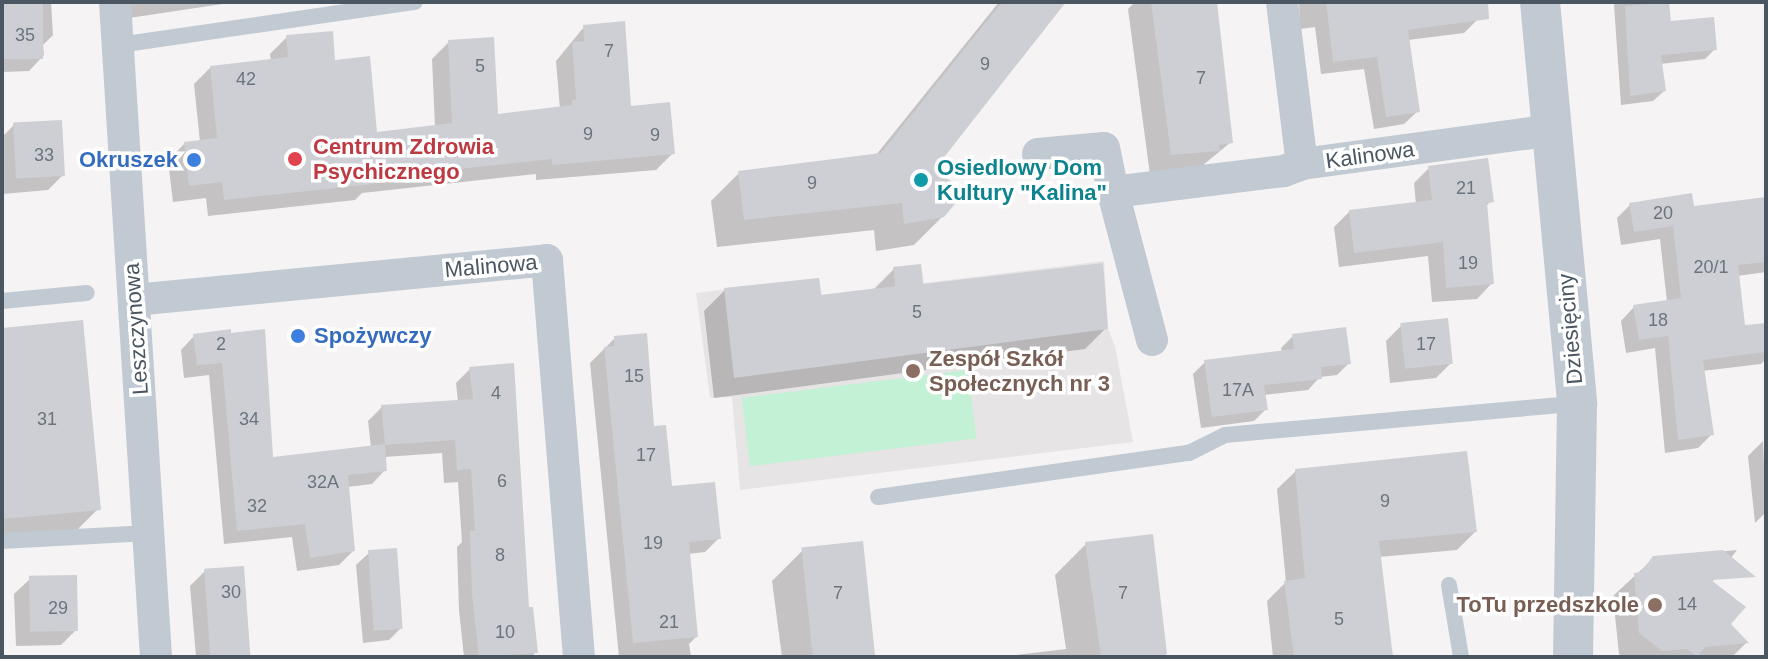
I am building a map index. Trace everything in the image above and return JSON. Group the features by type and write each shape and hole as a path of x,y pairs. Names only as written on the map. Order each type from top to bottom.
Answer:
{"street":[{"name":"Leszczynowa","path":"115,2 156,657"},
{"name":"Kalinowa","path":"1282,2 1302,164 1552,130"},
{"name":"Dziesięciny","path":"1540,2 1577,404 1573,657"},
{"path":"1038,154 1104,148 1152,340"},
{"path":"1113,192 1284,171 1302,164"},
{"name":"Malinowa","path":"134,300 547,260 579,657"}],"lane":[{"path":"119,45 415,2"},
{"path":"2,301 87,293"},
{"path":"878,497 1189,453 1225,435 1577,404"},
{"path":"2,541 149,533"},
{"path":"1449,585 1461,657"}],"shaded area":[{"name":"Zespół Szkół Społecznych nr 3","path":"1104,261 1108,329 1115,346 1133,442 740,490 732,397 710,398 696,293 819,278 822,295 895,286 893,267 921,264 924,283"}],"green space":[{"path":"968,370 976,438 750,466 742,398"}],"building":[{"path":"2,2 43,2 43,59 2,59"},
{"path":"1002,2 1066,2 934,170 966,191 944,217 904,224 902,203 744,220 738,171 881,153"},
{"path":"1151,2 1217,2 1233,143 1219,145 1220,151 1171,155"},
{"path":"1326,2 1488,2 1489,19 1408,30 1420,112 1386,117 1377,57 1333,62"},
{"path":"1669,2 1671,21 1714,17 1717,50 1661,55 1666,91 1630,96 1625,6"},
{"path":"625,21 631,106 670,102 675,154 552,165 552,159 373,178 374,184 224,200 222,182 189,186 184,142 217,138 210,66 288,57 286,35 333,31 335,60 370,56 377,132 452,123 448,40 494,37 498,114 572,105 572,100 576,99 572,42 584,41 583,25"},
{"path":"62,120 65,176 16,178 13,123"},
{"path":"1488,158 1494,202 1487,203 1494,284 1446,288 1443,242 1354,253 1349,210 1432,200 1428,166"},
{"path":"1692,193 1694,206 1766,197 1766,262 1738,265 1745,325 1766,323 1766,352 1703,360 1714,435 1678,440 1668,336 1639,340 1633,305 1681,298 1673,226 1634,232 1629,203"},
{"path":"1103,263 1108,329 734,378 724,288 819,278 821,295 895,286 893,267 921,264 923,284"},
{"path":"1448,318 1453,364 1405,369 1400,323"},
{"path":"83,320 101,510 2,519 2,328"},
{"path":"1346,327 1351,364 1321,367 1322,379 1264,385 1268,410 1212,417 1204,360 1294,349 1292,334"},
{"path":"231,329 231,333 265,329 273,457 385,444 381,405 473,399 469,367 514,363 529,607 533,607 538,653 479,657 472,595 470,531 475,531 471,469 457,470 455,440 385,445 387,471 348,475 355,551 310,558 305,524 237,531 222,363 197,365 193,334"},
{"path":"647,333 654,426 666,425 672,486 715,482 721,539 689,542 698,637 633,643 604,347 614,346 614,336"},
{"path":"1467,451 1477,532 1379,541 1393,657 1294,657 1284,581 1305,578 1295,469"},
{"path":"1153,534 1167,654 1160,657 1101,657 1085,542"},
{"path":"863,541 875,657 813,657 801,547"},
{"path":"397,548 403,629 374,631 368,550"},
{"path":"1723,550 1756,577 1711,580 1746,607 1731,624 1749,643 1705,647 1697,657 1687,649 1662,651 1639,633 1634,573 1641,572 1653,556"},
{"path":"244,566 250,657 210,657 204,569"},
{"path":"77,575 78,631 30,632 29,576"}],"place":[{"name":"Centrum Zdrowia Psychicznego","path":"295,159"},
{"name":"Okruszek","path":"194,160"},
{"name":"Osiedlowy Dom Kultury \"Kalina\"","path":"921,180"},
{"name":"Spożywczy","path":"298,336"},
{"name":"Zespół Szkół Społecznych nr 3","path":"913,371"},
{"name":"ToTu przedszkole","path":"1655,605"}]}
